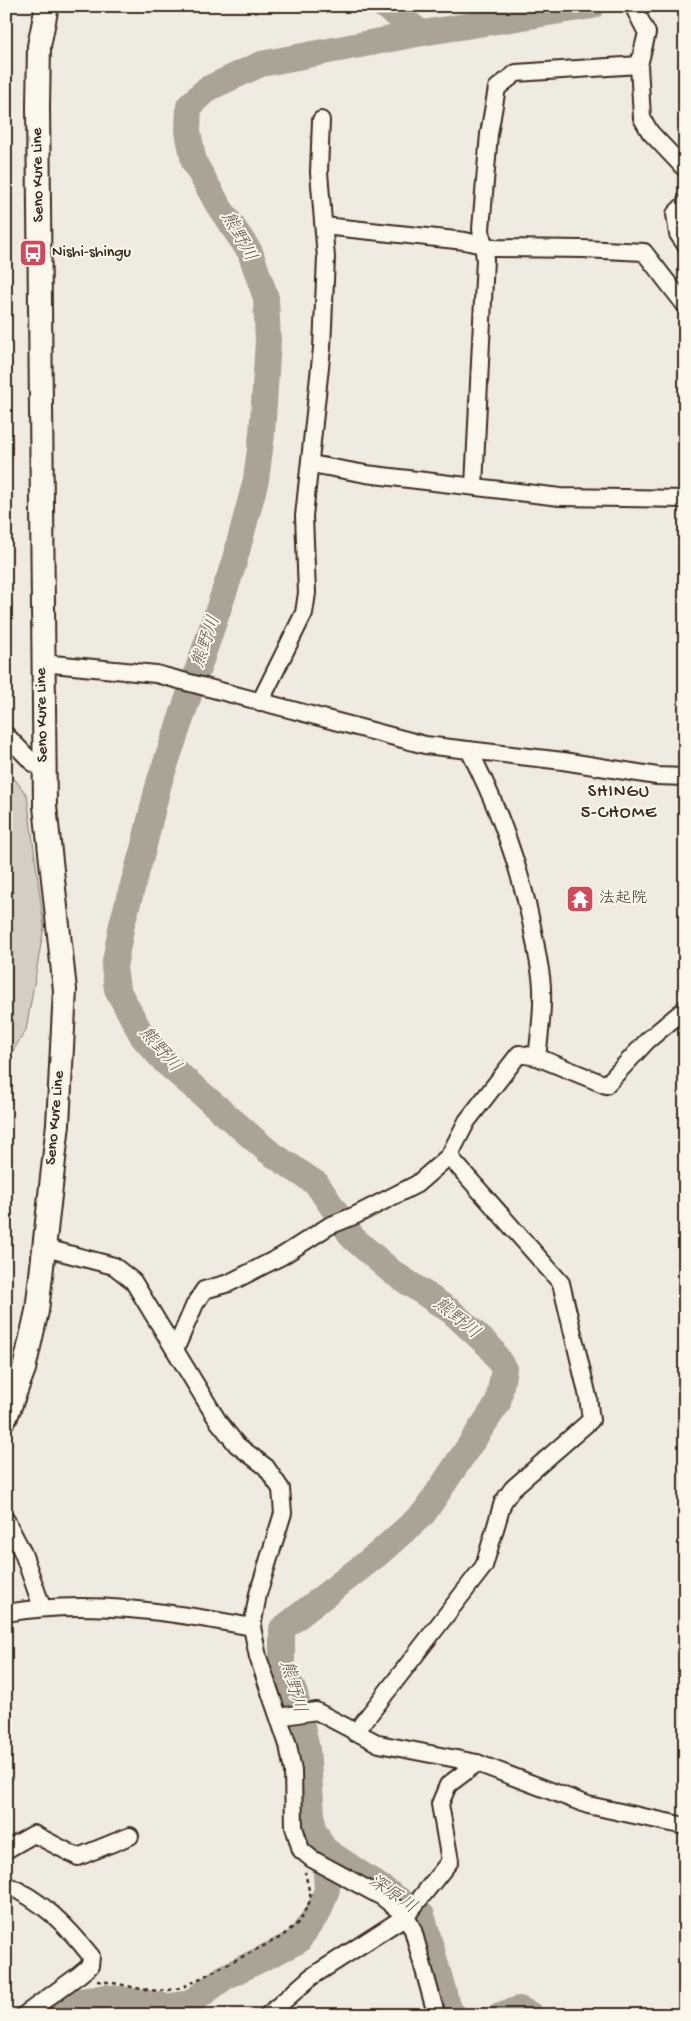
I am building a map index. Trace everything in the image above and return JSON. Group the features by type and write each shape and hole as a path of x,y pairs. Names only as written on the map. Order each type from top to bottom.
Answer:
{"main road":[{"name":"Seno Kure Line","path":"6,1417 24,1369 37,1310 42,1247 58,1124 65,990 44,806 38,106 39,46 47,6"}],"street":[{"path":"633,6 647,34 640,65 642,118 650,132 685,169"},
{"path":"474,486 481,304 485,259 481,229 489,134 497,88 516,72 640,65"},
{"path":"260,702 304,613 307,593 304,516 322,348 326,258 319,172 321,120"},
{"path":"685,204 675,214 675,224 678,234 685,244"},
{"path":"324,226 465,241 483,246 644,252 685,305"},
{"path":"311,464 366,474 560,497 685,499"},
{"path":"42,663 156,674 425,745 563,761 657,776 685,777"},
{"path":"6,735 34,764 44,768"},
{"path":"469,750 490,791 507,836 530,915 542,987 542,1021 537,1057"},
{"path":"175,1350 195,1304 204,1290 229,1283 282,1256 329,1226 356,1216 417,1184 449,1156 467,1121 519,1054 537,1057 606,1086 648,1040 685,1008"},
{"path":"355,1732 484,1566 503,1502 513,1488 591,1420 588,1397 561,1283 449,1156"},
{"path":"42,1247 114,1266 133,1281 218,1421 237,1445 266,1467 282,1490 283,1513 258,1594 252,1627 258,1657 285,1717 293,1770 294,1827 306,1854 382,1897 406,1916 413,1930 438,2015"},
{"path":"6,1520 23,1553 42,1607"},
{"path":"6,1613 42,1607 157,1613 252,1627"},
{"path":"285,1717 316,1710 379,1744 477,1763 588,1805 685,1826"},
{"path":"268,2015 311,1977 406,1916 450,1861 440,1804 448,1785 477,1763"},
{"path":"6,1850 34,1834 78,1857 130,1836"},
{"path":"6,1885 19,1890 67,1926 91,1956 90,1966 24,2015"}],"path":[{"path":"73,1980 110,1982 144,1991 170,1991 183,1987 281,1937 299,1922 311,1899 306,1854"}],"shaded area":[{"path":"6,768 27,795 44,927 26,1030 6,1062"}],"waterway":[{"path":"384,6 422,33"},
{"name":"熊野川","path":"54,2015 60,2009 80,2001 105,1997 169,2006 190,2003 225,1977 298,1941 319,1911 327,1889 324,1849 313,1828 307,1749 295,1694 282,1667 282,1629 378,1554 424,1513 498,1403 504,1369 491,1348 452,1312 392,1272 353,1238 317,1184 269,1152 167,1064 143,1037 117,989 114,967 122,924 159,783 233,566 256,480 262,434 268,341 266,298 250,252 218,205 194,162 188,131 189,106 207,89 261,64 422,33 592,6"},
{"name":"深原川","path":"324,1849 422,1915 449,2011 454,2015"},
{"name":"深原川","path":"500,2015 519,2009 531,2015"}],"place":[{"name":"Nishi-shingu","path":"33,253"},
{"name":"法起院","path":"580,899"}],"district":[{"name":"SHINGU 5-CHOME","path":"619,802"}]}
